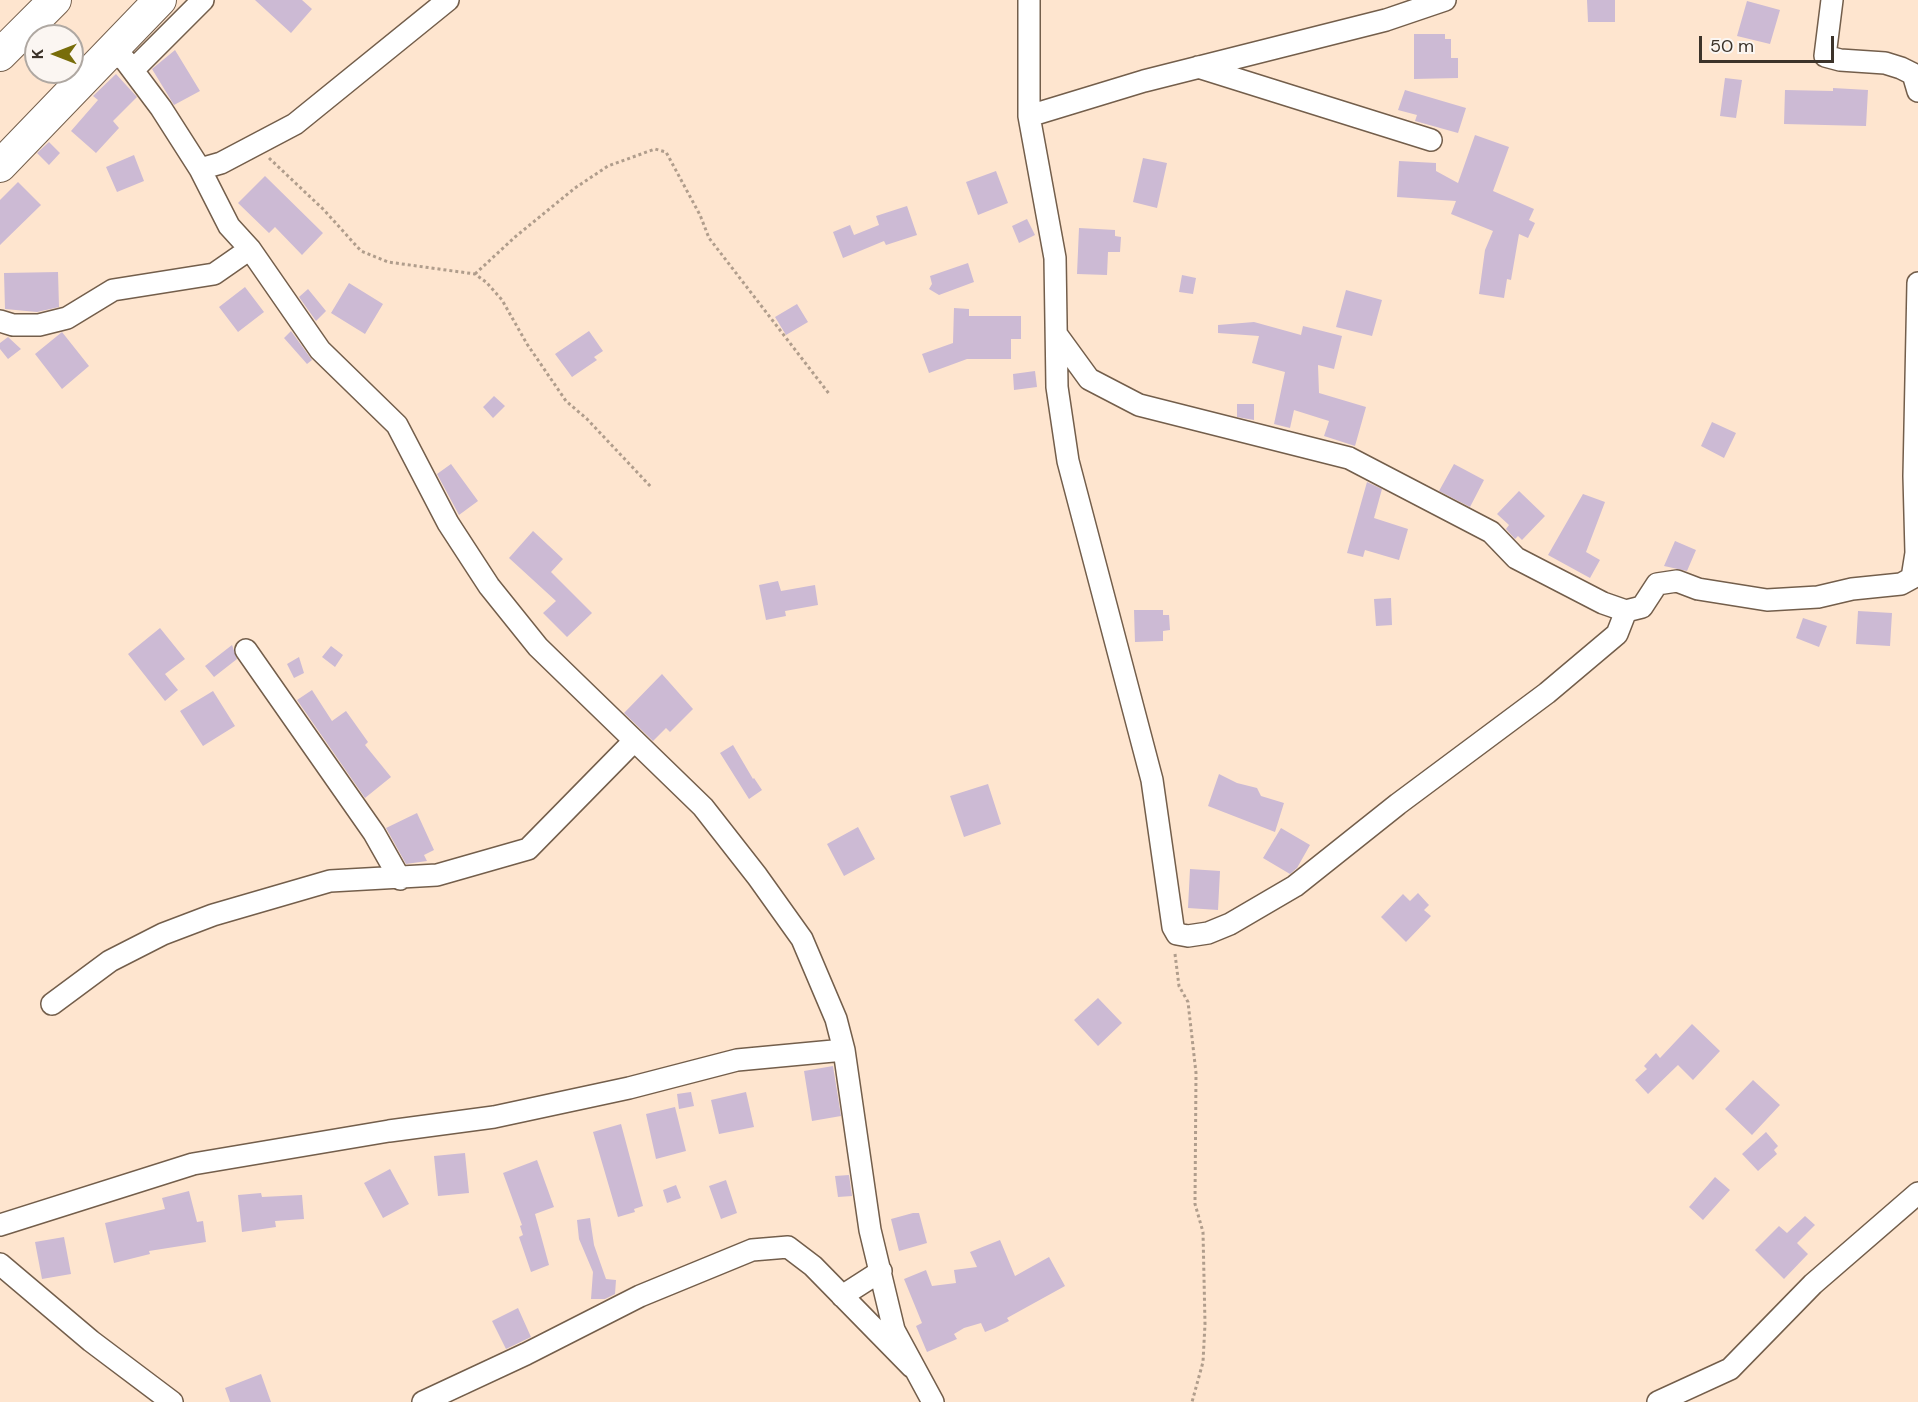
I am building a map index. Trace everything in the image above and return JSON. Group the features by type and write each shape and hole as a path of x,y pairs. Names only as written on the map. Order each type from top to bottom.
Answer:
{"highway":[{"path":"0,166 122,61 160,0"},
{"path":"0,55 40,4"}],"street":[{"path":"202,0 122,61 200,169 229,226 250,249 320,350 397,425 448,523 489,586 538,647 703,807 802,939 836,1019 844,1050 870,1230 894,1330 933,1402"},
{"path":"200,169 221,163 295,124 448,0"},
{"path":"1029,0 1029,117 1055,258 1057,387 1068,461 1152,780 1173,927 1177,934 1188,936 1208,933 1230,924 1302,881 1398,804 1547,693 1617,634 1626,611"},
{"path":"1029,117 1144,81 1386,20 1445,0"},
{"path":"1832,0 1825,56 1840,60 1885,63 1901,68 1913,74 1918,91"},
{"path":"1198,67 1431,140"},
{"path":"0,321 13,325 39,325 67,318 113,290 214,274 250,249"},
{"path":"1057,335 1089,379 1138,405 1349,458 1491,532 1516,558 1603,603 1626,611 1642,607 1657,584 1677,581 1698,589 1767,600 1818,597 1852,589 1901,584 1912,578 1916,553 1914,476 1918,283"},
{"path":"246,650 374,833 400,879"},
{"path":"52,1004 110,961 163,934 213,915 330,881 400,879 437,875 528,849 634,741"},
{"path":"0,1225 193,1164 389,1131 494,1117 629,1088 737,1060 844,1050"},
{"path":"1658,1402 1730,1369 1813,1284 1918,1193"},
{"path":"423,1402 640,1296 752,1250 788,1247 813,1266 912,1367"},
{"path":"0,1264 91,1341 172,1402"},
{"path":"842,1296 881,1271"}],"path":[{"path":"260,143 270,159 324,210 361,251 388,262 475,274 502,300 527,344 566,401 587,419 652,488"},
{"path":"475,274 515,237 575,188 608,166 655,149 666,152 700,215 709,238 830,395"},
{"path":"1177,934 1175,953 1179,986 1188,1002 1196,1073 1195,1204 1203,1232 1205,1324 1203,1362 1192,1402"}],"building":[{"path":"255,0 302,0 312,9 291,33"},
{"path":"1587,0 1615,0 1615,22 1588,22"},
{"path":"1747,1 1780,10 1770,44 1737,36"},
{"path":"1414,34 1445,34 1445,39 1451,39 1451,58 1458,58 1458,78 1414,79"},
{"path":"175,50 200,91 174,105 152,69"},
{"path":"116,74 137,97 113,121 119,128 96,153 71,131 98,100 93,96"},
{"path":"1725,78 1742,80 1736,118 1720,116"},
{"path":"1833,88 1868,90 1866,126 1784,124 1785,90 1833,91"},
{"path":"1405,90 1466,108 1458,133 1415,121 1417,115 1398,110"},
{"path":"1475,135 1509,147 1493,191 1534,209 1529,220 1535,223 1528,238 1519,234 1511,280 1507,279 1504,298 1479,294 1485,250 1493,231 1451,214 1456,201 1397,197 1399,161 1436,163 1436,171 1458,183"},
{"path":"49,142 60,153 49,165 37,153"},
{"path":"134,155 144,181 117,192 106,167"},
{"path":"1143,158 1167,163 1157,208 1133,202"},
{"path":"996,171 1008,203 978,215 966,182"},
{"path":"265,176 323,233 302,255 275,227 269,233 238,203"},
{"path":"18,182 41,205 0,245 0,200"},
{"path":"907,206 917,235 886,245 884,241 843,258 833,232 850,225 854,235 879,225 876,216"},
{"path":"1027,219 1035,235 1019,243 1012,226"},
{"path":"1079,228 1115,230 1115,236 1121,237 1120,252 1108,252 1107,275 1077,274"},
{"path":"968,263 974,282 939,295 929,289 932,284 930,276"},
{"path":"58,272 59,307 37,312 5,309 4,273"},
{"path":"1182,275 1196,278 1193,294 1179,292"},
{"path":"349,283 383,304 365,334 331,313"},
{"path":"245,287 264,312 238,332 219,307"},
{"path":"308,289 326,311 316,321 299,297"},
{"path":"1346,290 1382,300 1372,336 1336,327"},
{"path":"797,304 808,322 786,335 775,317"},
{"path":"954,308 969,309 969,316 1021,316 1021,339 1011,339 1011,359 967,359 929,373 922,354 953,343"},
{"path":"1254,322 1301,335 1303,326 1342,336 1334,369 1318,365 1319,393 1366,407 1355,446 1324,436 1329,421 1294,410 1290,428 1274,424 1285,372 1252,363 1259,336 1218,333 1218,325"},
{"path":"291,331 312,360 307,364 284,338"},
{"path":"589,331 603,351 594,357 597,360 572,377 555,354"},
{"path":"62,332 89,366 62,389 35,354"},
{"path":"8,337 21,349 8,359 0,349 0,343"},
{"path":"1035,371 1037,387 1014,390 1013,374"},
{"path":"494,396 505,406 493,418 483,407"},
{"path":"1237,404 1254,404 1254,420 1237,417"},
{"path":"1712,422 1736,433 1724,458 1701,446"},
{"path":"451,464 478,501 459,515 437,474"},
{"path":"1454,464 1484,480 1470,507 1439,491"},
{"path":"1367,482 1382,489 1374,518 1408,529 1399,560 1365,550 1363,557 1347,553"},
{"path":"1519,491 1545,516 1522,540 1518,536 1515,539 1506,529 1509,525 1497,514"},
{"path":"1583,494 1605,502 1586,552 1600,560 1590,578 1548,555"},
{"path":"533,531 563,559 551,572 592,613 567,637 543,613 556,601 509,558"},
{"path":"1675,541 1696,550 1687,571 1664,566"},
{"path":"778,581 781,591 815,585 818,605 785,611 786,616 766,620 759,585"},
{"path":"1391,598 1392,625 1376,626 1374,599"},
{"path":"1134,610 1163,610 1163,615 1169,615 1170,630 1163,631 1163,641 1135,642"},
{"path":"1858,611 1892,613 1890,646 1856,644"},
{"path":"1803,618 1827,626 1819,647 1796,638"},
{"path":"160,628 185,659 165,674 178,690 165,701 128,654"},
{"path":"232,645 237,659 214,677 205,666"},
{"path":"331,646 343,655 335,667 322,657"},
{"path":"299,657 304,673 294,678 287,664"},
{"path":"662,674 693,709 670,732 666,728 653,741 624,713"},
{"path":"312,690 332,721 346,711 368,742 365,745 391,777 365,798 297,700"},
{"path":"213,691 235,726 203,746 180,711"},
{"path":"733,745 762,790 749,799 720,753"},
{"path":"1219,774 1237,783 1257,788 1261,796 1284,803 1275,832 1208,806"},
{"path":"988,784 1001,824 964,837 950,796"},
{"path":"417,813 434,850 424,855 427,861 406,864 386,828"},
{"path":"858,827 875,859 844,876 827,844"},
{"path":"1281,828 1310,845 1297,868 1290,874 1263,858"},
{"path":"1190,869 1220,871 1218,910 1188,908"},
{"path":"1418,893 1429,905 1424,910 1431,916 1406,942 1381,917 1403,894 1410,901"},
{"path":"1098,998 1122,1023 1098,1046 1074,1020"},
{"path":"1692,1024 1720,1051 1693,1080 1678,1065 1648,1094 1635,1080 1647,1069 1644,1066 1656,1053 1660,1058"},
{"path":"833,1066 841,1116 812,1121 804,1071"},
{"path":"1753,1080 1780,1105 1752,1135 1725,1109"},
{"path":"691,1092 694,1106 679,1109 677,1094"},
{"path":"746,1092 754,1127 719,1134 711,1100"},
{"path":"675,1107 686,1151 656,1159 646,1114"},
{"path":"621,1124 643,1206 634,1209 635,1212 618,1217 593,1132"},
{"path":"1766,1132 1778,1146 1774,1150 1777,1154 1758,1171 1742,1154"},
{"path":"465,1153 469,1193 438,1196 434,1156"},
{"path":"537,1160 554,1207 535,1214 549,1265 531,1272 519,1237 523,1235 520,1226 522,1225 503,1173"},
{"path":"390,1169 409,1204 383,1218 364,1183"},
{"path":"849,1175 852,1196 838,1197 835,1176"},
{"path":"1715,1177 1730,1190 1703,1220 1689,1207"},
{"path":"726,1180 737,1213 721,1219 709,1186"},
{"path":"676,1185 681,1198 667,1203 663,1190"},
{"path":"189,1191 197,1222 203,1221 206,1242 149,1251 150,1254 114,1263 105,1223 165,1209 162,1198"},
{"path":"261,1193 262,1197 302,1195 304,1219 275,1221 276,1227 242,1232 238,1195"},
{"path":"919,1213 927,1243 899,1251 891,1219"},
{"path":"1805,1216 1815,1225 1797,1243 1808,1254 1784,1279 1755,1250 1779,1226 1787,1233"},
{"path":"590,1218 594,1245 606,1279 616,1280 615,1294 605,1299 591,1299 593,1272 579,1239 577,1220"},
{"path":"64,1237 71,1274 42,1279 35,1242"},
{"path":"1000,1240 1015,1276 1049,1257 1065,1286 1007,1318 1009,1321 995,1328 985,1332 981,1323 964,1328 954,1334 957,1339 927,1352 916,1326 922,1323 904,1279 926,1270 932,1286 956,1283 954,1270 977,1267 970,1252"},
{"path":"518,1308 531,1337 506,1349 492,1321"},
{"path":"261,1374 271,1402 230,1402 225,1388"}]}
